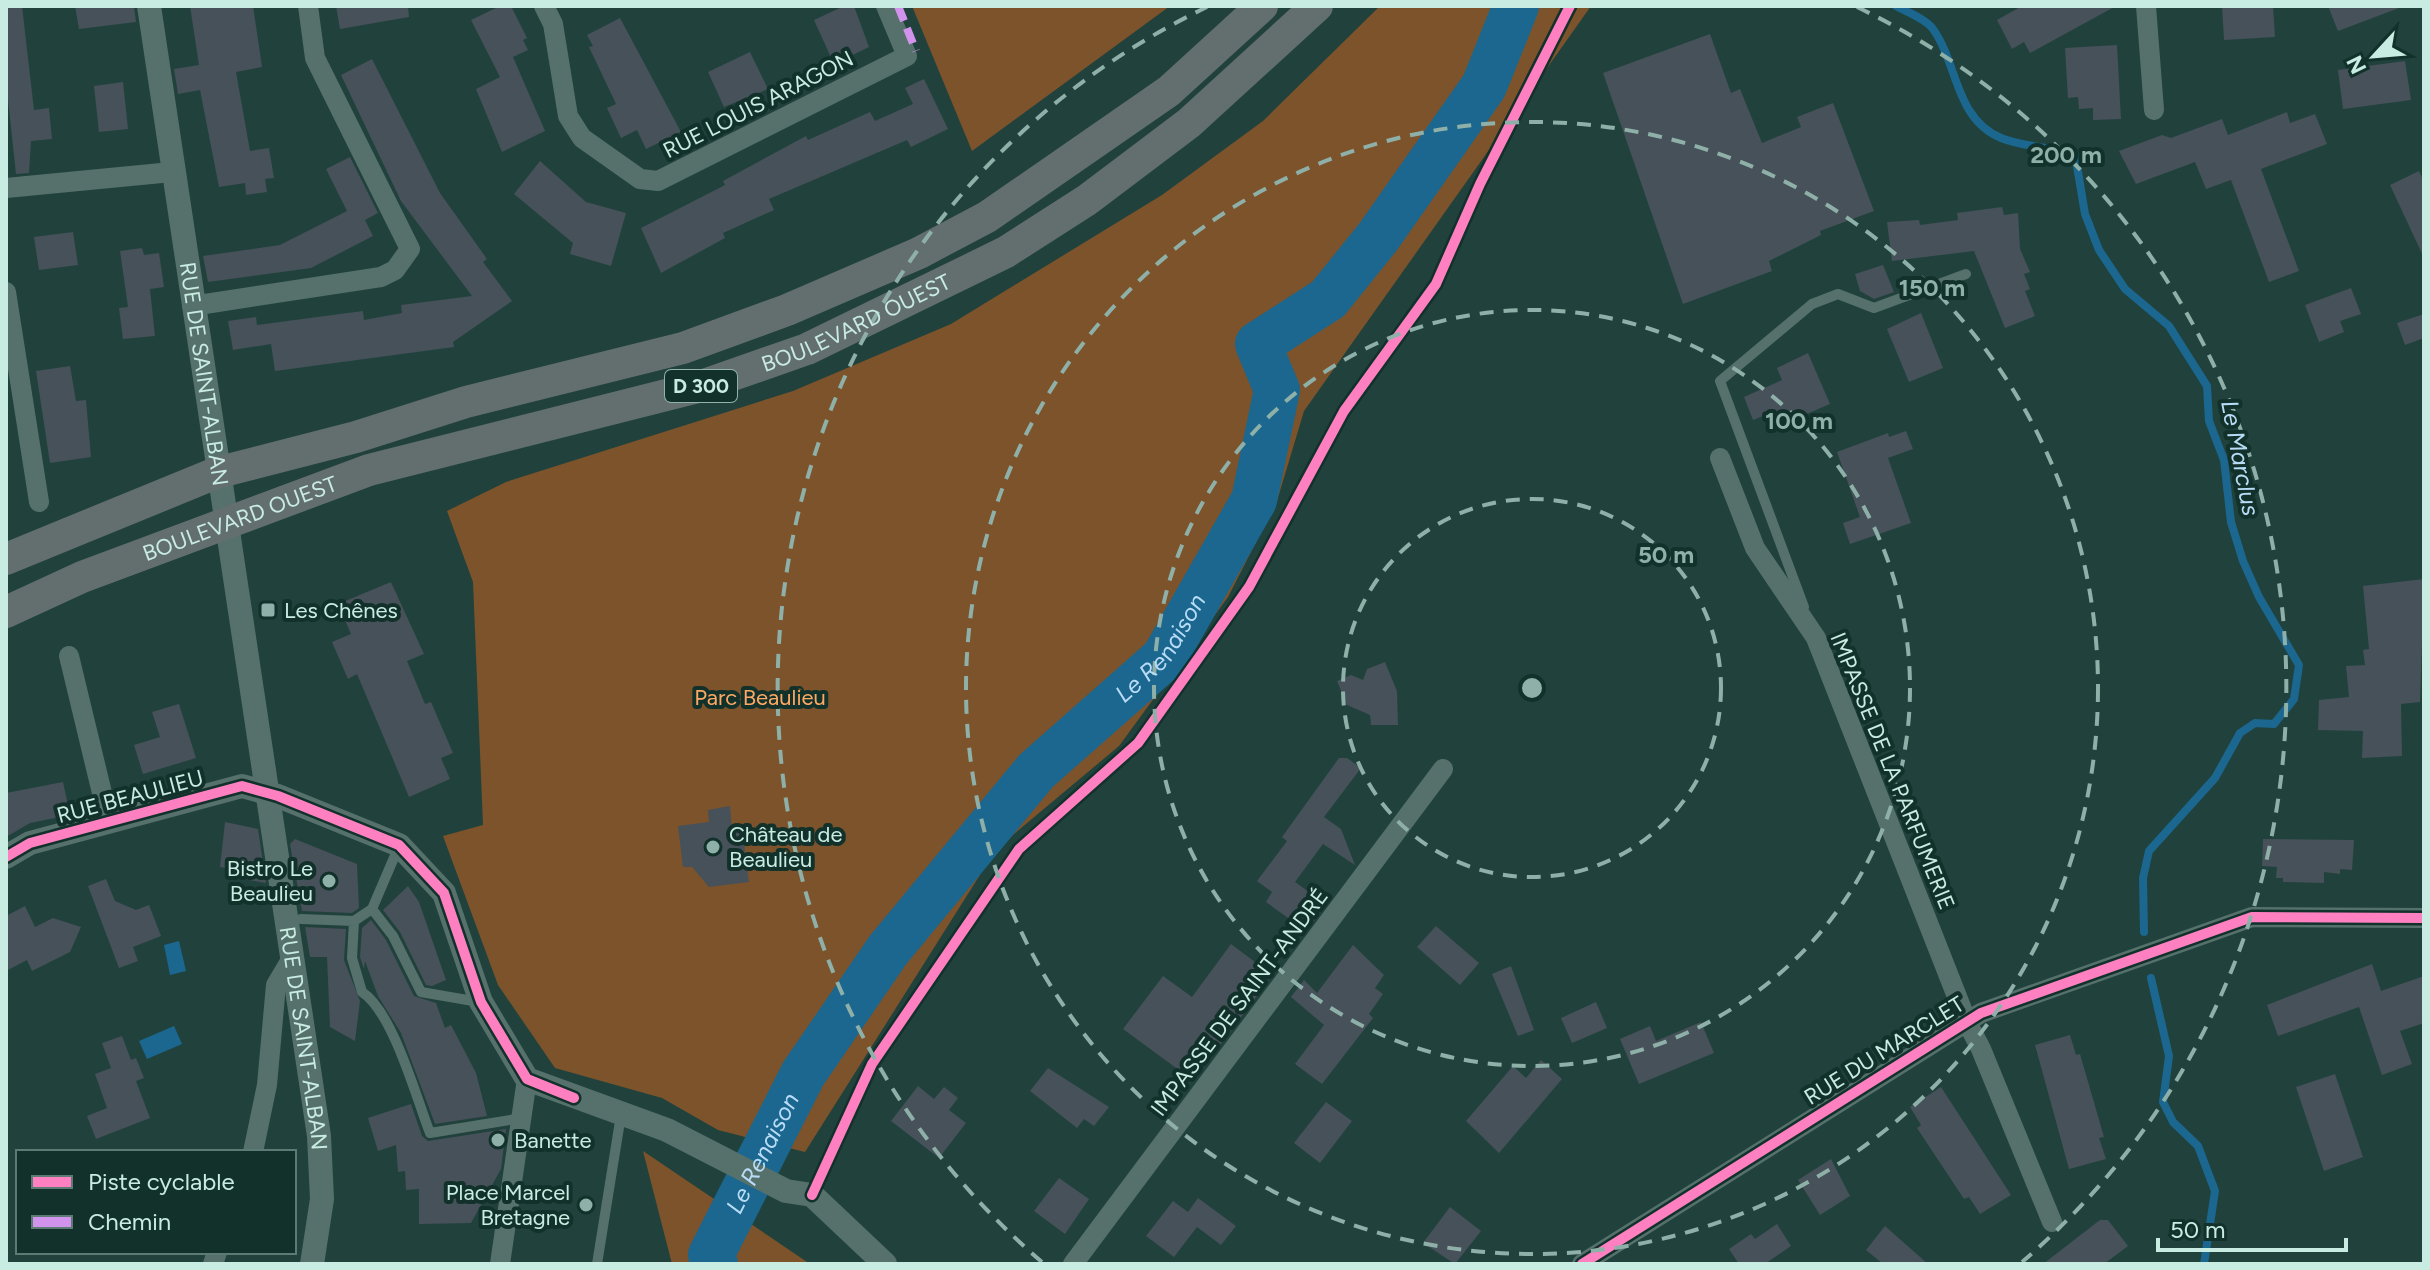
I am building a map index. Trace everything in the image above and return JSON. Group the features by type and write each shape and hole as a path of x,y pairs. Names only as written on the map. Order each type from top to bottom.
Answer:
{"main road":[{"name":"BOULEVARD OUEST","path":"6,559 216,473 356,437 466,402 683,348 787,310 919,253 987,217 1169,91 1262,6"},
{"name":"BOULEVARD OUEST","path":"6,612 82,577 369,470 698,387 807,349 1006,252 1087,200 1189,123 1317,6"}],"street":[{"name":"RUE DE SAINT-ALBAN","path":"149,6 192,306 217,441 319,1136 322,1199 312,1264"},
{"path":"192,306 381,277 395,270 410,249 315,58 308,6"},
{"name":"RUE LOUIS ARAGON","path":"544,6 553,24 568,116 582,138 640,179 658,181 907,56 886,6"},
{"path":"2146,6 2154,110"},
{"path":"6,188 172,172"},
{"path":"6,292 39,502"},
{"name":"IMPASSE DE LA PARFUMERIE","path":"1720,458 1755,548 1816,638 1967,1022 2052,1222"},
{"path":"69,656 109,822"},
{"name":"IMPASSE DE SAINT-ANDRÉ","path":"1073,1264 1443,769"},
{"name":"RUE BEAULIEU","path":"6,857 30,843 242,786 399,845"},
{"path":"399,845 444,893 481,1002 527,1079 500,1264"},
{"name":"RUE DU MARCLET","path":"1582,1264 1981,1013 2252,917 2424,918"},
{"path":"253,1150 267,1085 276,985 292,958"},
{"path":"527,1079 667,1130 786,1191 812,1195 885,1264"}],"lane":[{"path":"1816,638 1720,381 1812,304 1838,294 1874,308 1966,274"},
{"path":"301,919 354,921 372,909 399,845"},
{"path":"372,909 393,936 421,992 481,1002"},
{"path":"354,921 352,958 362,992 373,999 395,1042 430,1133 522,1118"},
{"path":"597,1264 621,1115"}],"green space":[{"path":"912,6 1170,6 972,151"},
{"name":"Parc Beaulieu","path":"1380,6 1591,6 1304,411 1277,501 1228,597 1119,746 1014,834 990,859 805,1152 718,1130 662,1098 555,1068 498,985 443,836 483,825 473,582 447,511 506,482 793,391 951,324 1162,195 1263,121"},
{"path":"643,1151 810,1264 672,1264"}],"water":[{"path":"179,941 186,971 170,975 164,945"},
{"path":"174,1026 182,1044 147,1059 139,1041"}],"building":[{"path":"6,6 22,6 34,110 49,108 52,139 31,141 29,173 16,174 6,81"},
{"path":"75,6 134,6 136,22 79,29"},
{"path":"190,6 253,6 262,67 236,72 250,151 269,148 274,178 265,179 267,192 246,195 245,183 219,187 200,90 178,94 174,69 199,65"},
{"path":"336,6 408,6 409,17 340,29"},
{"path":"500,6 511,6 527,38 523,40 528,50 513,57 545,131 502,152 476,89 500,77 471,20"},
{"path":"844,6 854,6 869,47 834,64 814,20"},
{"path":"2022,6 2116,6 2030,53 2024,42 2012,49 1997,20"},
{"path":"2222,6 2273,6 2275,37 2224,40"},
{"path":"2328,6 2399,6 2399,8 2338,31"},
{"path":"620,18 681,132 646,149 637,130 621,138 607,108 616,104 589,47 593,46 587,35"},
{"path":"1710,34 1731,93 1740,89 1762,143 1801,127 1797,117 1833,103 1874,211 1820,231 1821,235 1769,261 1772,271 1683,304 1603,73"},
{"path":"2117,45 2121,119 2093,120 2093,108 2079,109 2078,97 2068,98 2065,48"},
{"path":"750,52 768,89 724,107 708,72"},
{"path":"372,59 440,193 487,259 483,262 512,301 453,342 454,347 275,371 271,344 233,350 228,321 256,317 257,325 363,311 364,320 402,313 401,305 472,296 401,201 341,75"},
{"path":"2405,61 2411,100 2343,109 2338,70"},
{"path":"924,79 948,129 911,147 907,140 769,199 774,210 723,233 725,238 661,273 641,228 725,185 723,181 806,136 808,140 870,112 875,121 913,104 905,88"},
{"path":"123,82 128,129 99,132 94,86"},
{"path":"2287,112 2290,123 2315,114 2327,144 2261,169 2299,271 2269,282 2231,180 2206,189 2195,162 2136,184 2119,151 2162,135 2171,138 2222,119 2228,135"},
{"path":"350,157 378,213 365,220 373,236 311,268 208,282 203,256 280,245 347,211 326,169"},
{"path":"540,161 586,202 626,213 611,266 570,254 573,243 514,194"},
{"path":"2419,171 2424,182 2424,258 2390,185"},
{"path":"2002,207 2004,215 2018,213 2020,249 2030,272 2024,274 2030,289 2025,291 2035,316 2005,328 1974,251 1892,261 1887,222 1919,220 1920,225 1958,220 1957,213"},
{"path":"73,232 78,265 39,270 34,237"},
{"path":"142,248 144,255 159,253 164,287 150,289 155,336 123,339 119,308 128,307 120,251"},
{"path":"1883,265 1894,292 1874,299 1860,291 1855,274"},
{"path":"2351,288 2361,314 2340,321 2344,332 2319,342 2305,305"},
{"path":"1921,313 1943,368 1909,382 1887,329"},
{"path":"2424,314 2424,338 2405,345 2397,323"},
{"path":"1808,353 1830,404 1774,428 1768,414 1753,420 1744,397 1782,380 1777,368"},
{"path":"70,366 76,401 86,400 91,457 50,463 36,371"},
{"path":"1906,431 1913,449 1888,458 1911,523 1850,544 1843,523 1860,517 1837,452 1888,433 1889,437"},
{"path":"2424,579 2420,702 2401,704 2402,756 2362,758 2363,731 2318,730 2319,700 2349,697 2346,666 2365,665 2363,650 2369,649 2363,586"},
{"path":"391,582 424,654 407,661 425,704 431,702 453,753 441,758 450,779 409,797 357,674 348,679 332,642 351,634 338,604"},
{"path":"1385,662 1397,691 1398,725 1371,725 1370,715 1347,705 1337,681 1351,675 1363,680 1367,669"},
{"path":"179,704 196,758 143,774 134,745 160,737 152,712"},
{"path":"1339,758 1347,758 1361,768 1324,817 1341,829 1355,865 1323,844 1295,882 1326,904 1306,931 1266,902 1272,892 1257,881 1287,841 1282,837"},
{"path":"63,782 70,815 30,823 6,837 6,793"},
{"name":"Château de Beaulieu","path":"730,806 732,829 742,828 749,882 709,887 692,867 683,867 678,826 709,822 708,810"},
{"path":"225,822 258,829 266,883 237,878 238,870 220,867"},
{"name":"Bistro Le Beaulieu","path":"295,839 357,864 359,908 352,913 302,911 290,844"},
{"path":"2263,839 2354,840 2352,870 2340,869 2340,874 2324,872 2324,883 2283,882 2283,878 2276,878 2277,867 2262,866"},
{"path":"106,879 115,901 136,910 149,905 161,936 133,947 138,961 119,968 88,886"},
{"path":"408,886 419,902 446,980 432,986 426,985 400,932 383,910"},
{"path":"25,906 35,927 53,918 81,927 70,952 32,971 27,960 6,971 6,916"},
{"path":"371,920 386,940 414,996 436,1003 445,1028 451,1025 476,1073 487,1116 435,1124 401,1033 378,996 365,961 364,969 360,957 362,928"},
{"path":"1436,926 1479,963 1460,985 1417,947"},
{"path":"305,927 346,929 344,960 360,1001 355,1041 330,1027 327,957 310,957"},
{"path":"1231,944 1259,965 1250,978 1263,988 1220,1045 1214,1040 1187,1076 1123,1029 1163,976 1192,997"},
{"path":"1353,945 1384,975 1375,988 1383,994 1369,1014 1373,1018 1322,1084 1295,1064 1324,1025 1291,997 1304,980 1317,993"},
{"path":"2372,964 2381,991 2424,976 2424,1023 2400,1031 2412,1064 2382,1075 2359,1007 2278,1036 2267,1005"},
{"path":"1511,966 1534,1030 1518,1036 1492,974"},
{"path":"1596,1002 1607,1028 1572,1043 1561,1018"},
{"path":"1701,1022 1714,1053 1639,1084 1620,1039 1650,1026 1656,1041"},
{"path":"2070,1035 2076,1055 2080,1054 2104,1137 2099,1138 2106,1159 2069,1169 2035,1045"},
{"path":"122,1036 131,1060 136,1058 144,1078 136,1081 150,1118 96,1139 87,1116 107,1108 95,1074 111,1068 102,1043"},
{"path":"1541,1060 1562,1079 1499,1153 1466,1121 1513,1066 1526,1078"},
{"path":"1048,1068 1109,1107 1094,1126 1084,1119 1077,1128 1030,1091"},
{"path":"2335,1074 2363,1157 2324,1171 2296,1087"},
{"path":"918,1086 934,1099 944,1087 958,1098 949,1110 966,1123 939,1158 891,1121"},
{"path":"1941,1087 2011,1195 1980,1214 1969,1197 1964,1199 1917,1128 1921,1125 1910,1107"},
{"path":"1326,1102 1352,1121 1320,1163 1294,1143"},
{"path":"411,1104 422,1136 428,1141 506,1129 501,1169 471,1223 419,1224 419,1189 406,1190 405,1171 398,1172 396,1145 378,1151 368,1118"},
{"path":"1831,1159 1850,1196 1820,1215 1798,1180"},
{"path":"1059,1178 1089,1199 1065,1234 1034,1211"},
{"path":"1198,1198 1236,1226 1221,1245 1197,1227 1174,1257 1146,1236 1173,1201 1188,1212"},
{"path":"1450,1207 1481,1231 1455,1264 1423,1243"},
{"path":"2100,1220 2108,1220 2128,1246 2104,1264 2043,1264"},
{"path":"1777,1224 1791,1246 1765,1264 1739,1264 1729,1249 1751,1234 1755,1239"},
{"path":"1885,1226 1928,1264 1883,1264 1866,1250"}],"waterway":[{"name":"Le Renaison","path":"715,1264 711,1255 803,1074 888,950 1036,771 1164,658 1254,500 1277,390 1258,344 1328,299 1378,237 1484,86 1516,6"},
{"name":"Le Marclus","path":"1896,6 1933,29 1966,104 1974,118 1986,129 2010,141 2075,154 2085,214 2099,250 2125,289 2169,326 2207,386 2209,421 2224,460 2231,522 2243,561 2259,597 2299,665 2294,699 2274,724 2255,723 2240,733 2215,778 2149,851 2143,878 2144,932"},
{"name":"Le Marclus","path":"2151,978 2169,1056 2163,1102 2173,1122 2198,1146 2215,1191 2204,1264"}],"marked path":[{"path":"898,6 916,51"}],"cycle path":[{"path":"812,1195 872,1064 1019,849 1138,743 1249,587 1344,411 1436,284 1480,184 1570,6"},
{"path":"6,857 30,843 242,786 278,796 399,845 444,893 481,1002 527,1079 574,1098"},
{"path":"1582,1264 1981,1013 2252,917 2424,918"}],"place":[{"name":"Les Chênes","path":"268,610"},
{"name":"Château de Beaulieu","path":"713,847"},
{"name":"Bistro Le Beaulieu","path":"329,881"},
{"name":"Banette","path":"498,1140"},
{"name":"Place Marcel Bretagne","path":"586,1205"}]}
